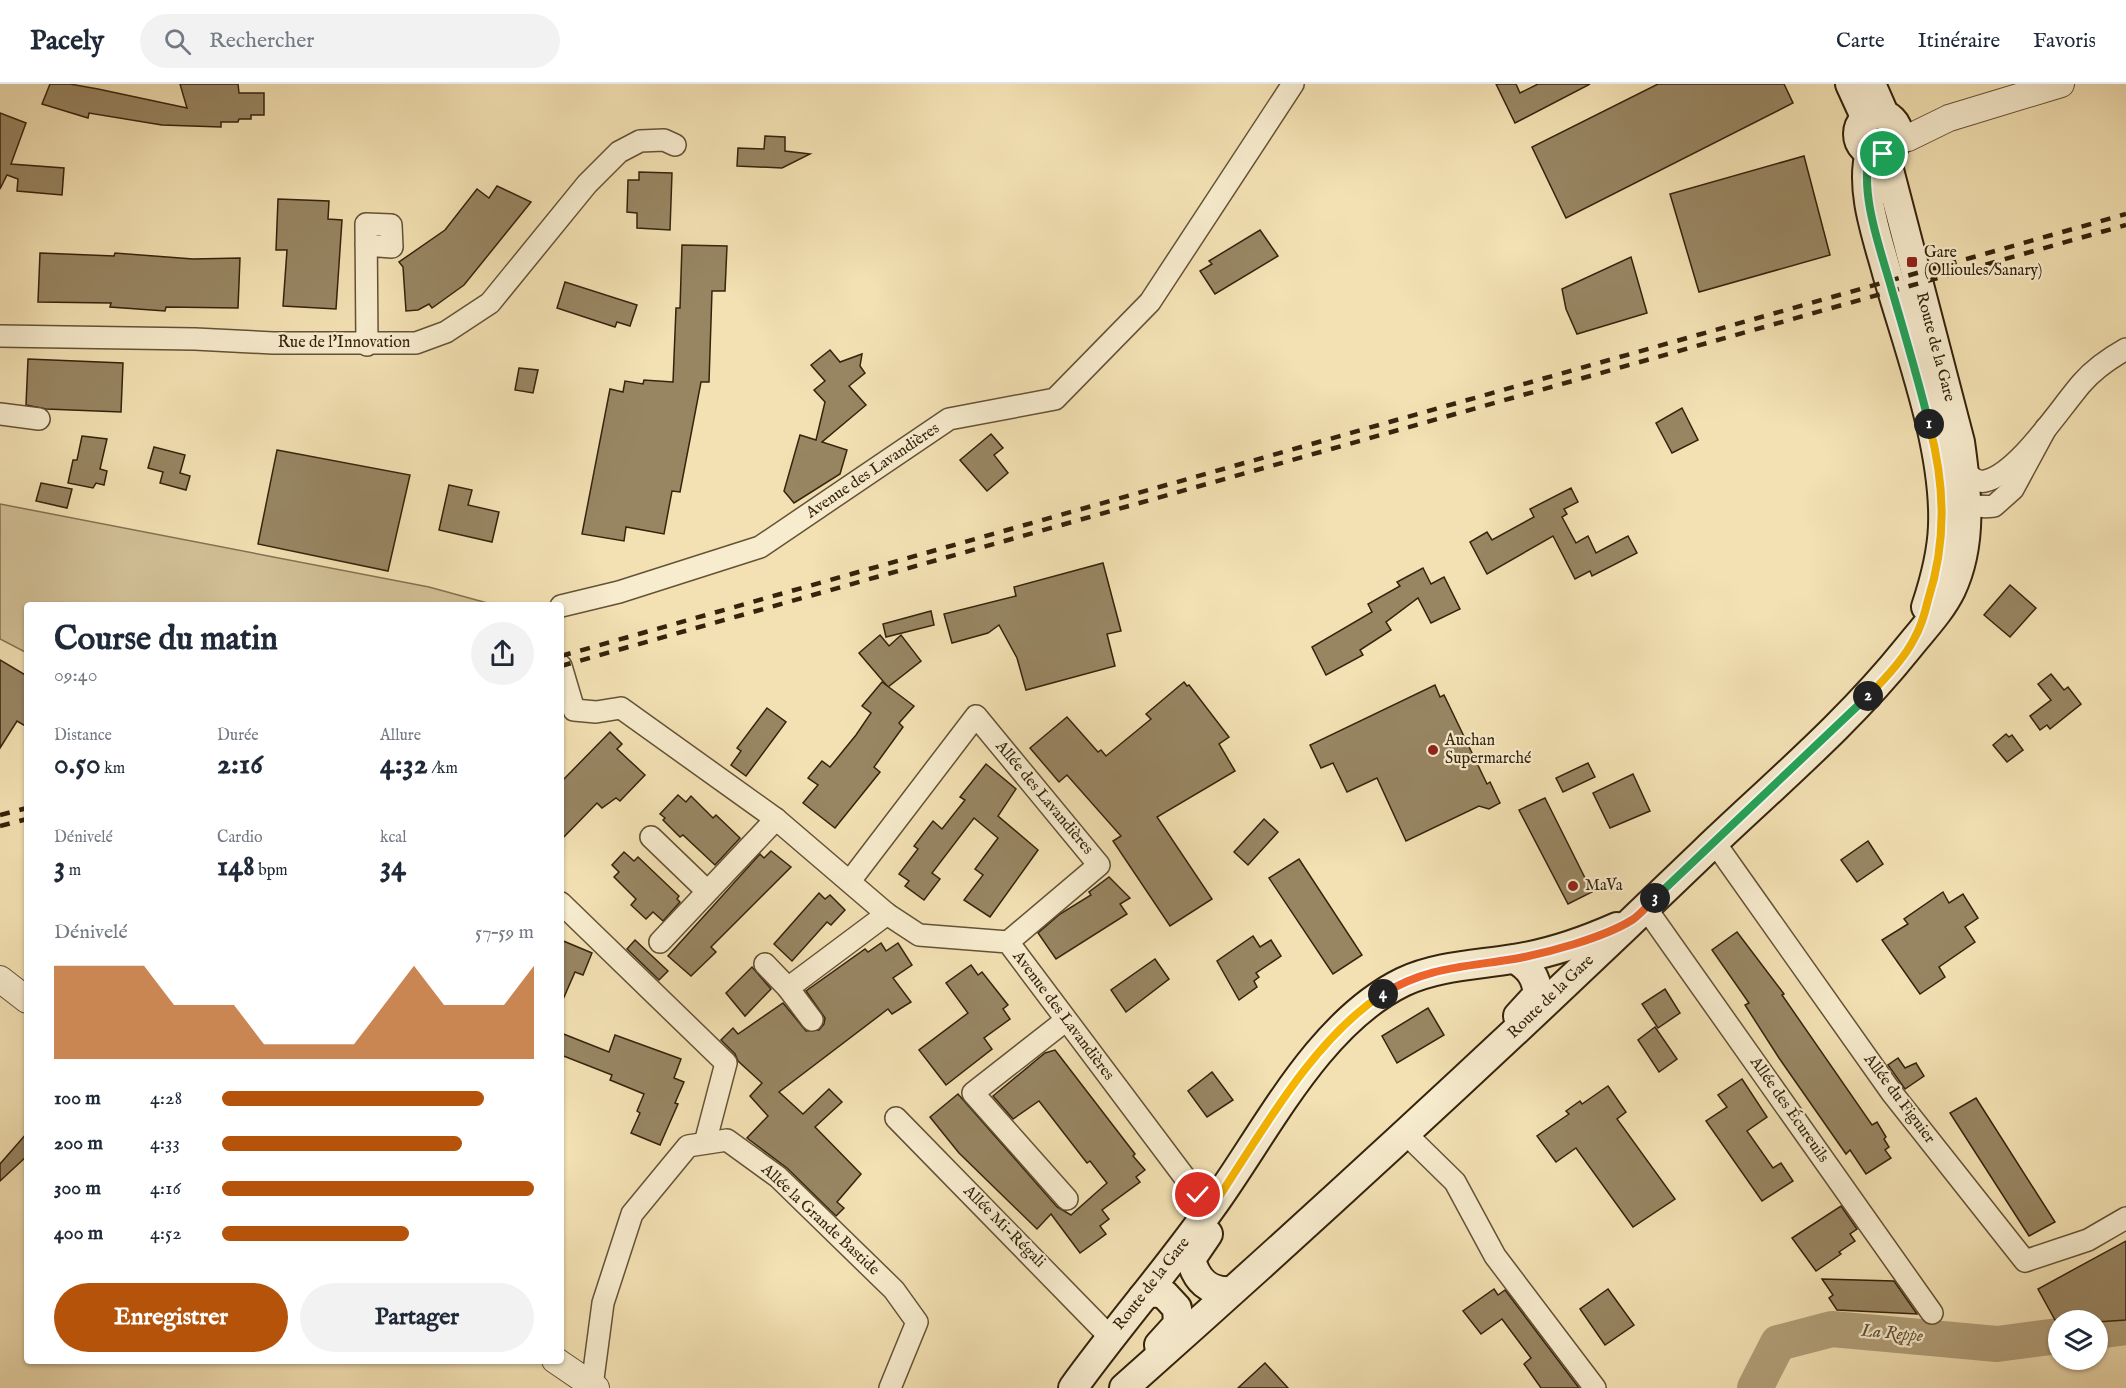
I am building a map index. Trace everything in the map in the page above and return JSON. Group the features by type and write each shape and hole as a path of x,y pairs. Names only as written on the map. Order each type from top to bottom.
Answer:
{"main road":[{"path":"1850,84 1884,133"},
{"path":"1871,84 1884,133"},
{"name":"Route de la Gare","path":"1884,133 1866,165 1875,226 1926,410 1941,482 1969,497"},
{"name":"Route de la Gare","path":"1124,1388 1406,1134 1876,688 1936,613 1951,589 1961,560 1969,497 1958,431 1888,166 1884,133"},
{"name":"Route de la Gare","path":"1914,639 1940,559 1969,497"},
{"name":"Route de la Gare","path":"1073,1388 1211,1209 1291,1089 1336,1033 1364,1006 1401,983 1426,973 1515,959 1563,948 1639,914"},
{"path":"1481,1064 1484,1052 1538,994 1532,973 1515,959"},
{"path":"1211,1209 1212,1227 1191,1259 1193,1270 1210,1288 1221,1292 1231,1291"},
{"path":"1143,1297 1151,1292 1164,1294 1177,1308 1178,1324 1159,1344 1157,1359"},
{"path":"1083,1388 1104,1346"}],"street":[{"name":"Avenue des Lavandières","path":"564,605 619,592 760,547 949,419 1055,399 1150,302 1293,84"},
{"path":"1884,133 1908,138 1949,118 2061,84"},
{"name":"Rue de l'Innovation","path":"0,336 172,338 367,345 416,343 454,326 490,303 587,184 619,152 640,141 664,140 675,146"},
{"path":"366,245 367,345"},
{"path":"1969,497 2018,460 2083,381 2107,361 2126,350"},
{"path":"0,414 39,419"},
{"name":"Avenue des Lavandières","path":"564,676 574,710 596,712 621,708 776,819 887,914 919,935 1008,942 1065,1021 1211,1209"},
{"name":"Allée des Lavandières","path":"850,881 976,716 1099,865 1008,942"},
{"path":"660,942 776,819"},
{"path":"651,837 707,891"},
{"name":"Allée du Figuier","path":"1715,843 1892,1094 2025,1261 2088,1240 2126,1218"},
{"path":"561,1364 594,1387 603,1303 632,1214 688,1146 705,1143 726,1063 564,906"},
{"path":"788,988 887,914"},
{"name":"Allée des Écureuils","path":"1639,914 1932,1313"},
{"path":"765,964 788,988 812,1020"},
{"path":"0,979 24,998"},
{"path":"1065,1021 973,1093 1067,1199"},
{"name":"Allée Mi-Régali","path":"896,1118 1104,1346"},
{"path":"1406,1134 1455,1182 1495,1256 1595,1388"},
{"name":"Allée la Grande Bastide","path":"705,1143 727,1140 778,1177 894,1290 917,1322 890,1388"}],"shaded area":[{"path":"0,504 429,587 484,602 24,602 24,651 0,639"}],"building":[{"path":"50,84 70,84 187,108 180,84 238,84 239,93 264,93 264,115 251,115 251,119 239,119 238,122 221,122 221,127 162,125 89,113 88,118 42,104"},
{"path":"1496,84 1516,84 1520,93 1538,84 1590,84 1515,123"},
{"path":"1658,84 1784,84 1793,103 1566,218 1532,147"},
{"path":"0,113 26,123 11,164 64,168 62,195 17,191 18,179 7,175 0,189"},
{"path":"765,136 785,137 785,151 810,154 782,168 737,166 738,148 764,149"},
{"path":"1804,156 1830,255 1699,292 1670,194"},
{"path":"639,172 672,173 670,230 637,228 637,213 627,212 628,180 639,180"},
{"path":"497,186 531,202 464,285 432,308 429,304 418,310 406,311 403,267 399,262 445,230 477,189 489,198"},
{"path":"278,199 329,201 328,219 342,220 336,309 283,306 287,250 276,250"},
{"path":"1260,230 1278,256 1215,294 1200,271 1212,264 1209,261"},
{"path":"682,245 727,246 725,291 712,291 709,382 701,382 680,492 672,491 664,534 626,527 624,541 582,534 610,389 623,392 625,381 643,384 644,380 673,382 676,308 680,308"},
{"path":"40,253 114,256 115,253 193,259 240,258 238,308 166,307 165,311 110,307 111,303 38,302"},
{"path":"1631,257 1647,313 1577,334 1566,309 1562,289"},
{"path":"565,282 637,305 630,326 617,322 615,327 557,308"},
{"path":"830,350 840,362 862,354 860,366 865,373 849,386 866,405 822,442 847,450 840,474 794,503 784,491 800,435 816,440 825,402 814,390 825,381 811,365"},
{"path":"28,359 123,363 121,412 46,409 26,405"},
{"path":"519,368 538,370 533,393 515,390"},
{"path":"1682,408 1698,440 1672,453 1656,423"},
{"path":"991,434 1003,448 994,455 1008,473 987,491 960,460"},
{"path":"82,436 107,439 100,469 107,471 104,485 96,483 93,488 68,483 73,460 77,460"},
{"path":"154,447 185,455 180,473 190,476 186,490 160,483 163,472 148,468"},
{"path":"277,450 410,475 388,571 258,544"},
{"path":"41,483 72,489 67,508 36,501"},
{"path":"449,485 472,490 468,505 499,512 492,542 439,530"},
{"path":"1571,488 1578,502 1564,509 1567,514 1562,517 1576,543 1588,536 1596,553 1628,536 1637,553 1592,576 1590,571 1575,579 1553,536 1487,574 1470,542 1487,532 1492,540 1534,517 1530,509"},
{"path":"1103,563 1121,631 1107,634 1115,666 1026,690 1017,658 999,625 988,633 952,643 944,614 1016,596 1014,587"},
{"path":"1423,568 1431,584 1444,577 1460,609 1431,623 1418,598 1386,622 1391,630 1360,650 1363,655 1326,675 1312,647 1372,612 1368,604 1400,586 1397,582"},
{"path":"2010,585 2036,608 2010,637 1984,615"},
{"path":"931,611 934,625 886,637 883,624"},
{"path":"880,635 889,646 901,635 921,661 888,687 859,653"},
{"path":"0,660 24,674 24,725 17,721 0,748"},
{"path":"2051,674 2064,690 2068,687 2081,704 2050,729 2047,725 2040,730 2030,716 2051,700 2038,684"},
{"path":"882,682 914,706 899,723 903,727 874,767 880,772 835,828 803,803 818,785 808,778 822,761 830,767 856,735 871,713 862,706"},
{"path":"1184,682 1187,686 1189,685 1229,737 1219,744 1235,771 1157,817 1212,899 1170,926 1113,841 1121,836 1067,775 1059,782 1030,748 1067,717 1098,752 1101,750 1106,756 1151,719 1146,714"},
{"path":"1435,685 1440,697 1444,695 1487,784 1490,782 1500,803 1489,809 1479,806 1406,841 1377,778 1347,792 1333,763 1321,768 1310,745"},
{"path":"767,708 786,722 746,776 731,765 741,751 737,748"},
{"path":"610,732 622,744 617,749 645,775 620,801 616,798 602,808 597,803 564,837 564,779"},
{"path":"2006,734 2009,737 2012,735 2023,750 2007,762 1993,745"},
{"path":"1588,763 1595,777 1563,792 1556,778"},
{"path":"986,764 1016,789 998,816 1038,850 990,917 964,900 983,875 975,869 998,838 974,818 932,873 940,879 924,900 905,886 909,881 899,874 918,849 914,846 933,821 942,829 965,800 960,797"},
{"path":"1633,774 1650,811 1610,828 1593,793"},
{"path":"678,795 686,802 691,796 713,818 716,815 740,838 715,865 663,820 665,818 660,814"},
{"path":"1545,798 1592,892 1568,904 1519,810"},
{"path":"1264,819 1278,832 1248,865 1234,852"},
{"path":"1868,841 1883,864 1857,882 1841,860"},
{"path":"771,851 791,867 711,947 716,952 691,976 668,956 760,854 764,858"},
{"path":"624,852 634,861 638,857 679,896 677,899 680,902 663,921 653,912 646,919 631,905 636,899 614,877 619,872 612,865"},
{"path":"1299,859 1362,955 1333,974 1269,878"},
{"path":"1109,877 1130,898 1120,904 1127,914 1056,959 1038,933 1060,914 1091,895 1089,892"},
{"path":"1943,892 1949,903 1963,894 1978,918 1965,927 1975,942 1939,967 1945,977 1920,994 1882,940 1908,924 1904,919"},
{"path":"819,893 825,899 830,895 845,910 831,925 827,922 792,961 774,944"},
{"path":"1737,932 1784,994 1782,995 1872,1125 1877,1122 1886,1137 1884,1139 1889,1147 1885,1150 1891,1158 1866,1174 1850,1150 1846,1154 1779,1058 1745,1005 1749,1003 1712,950"},
{"path":"1253,936 1260,947 1271,940 1281,956 1256,973 1259,977 1254,981 1257,987 1239,1000 1217,961"},
{"path":"635,940 668,971 659,980 627,949"},
{"path":"564,941 592,953 583,975 575,972 564,997"},
{"path":"881,943 886,951 898,943 912,965 893,978 911,1002 892,1014 888,1009 779,1092 803,1114 829,1089 842,1102 815,1127 861,1174 837,1202 844,1208 836,1216 787,1168 747,1138 768,1116 750,1096 762,1083 738,1061 735,1054 721,1040 733,1028 738,1034 783,1003 806,1031 819,1030 825,1018 806,991 865,949 868,952"},
{"path":"1155,959 1169,979 1126,1012 1111,990"},
{"path":"971,965 978,975 982,972 1008,1005 1003,1009 1010,1019 984,1038 992,1049 946,1085 919,1050 968,1013 946,983"},
{"path":"752,967 771,989 745,1016 726,993"},
{"path":"1665,989 1680,1013 1658,1028 1642,1004"},
{"path":"1428,1008 1444,1035 1397,1063 1382,1036"},
{"path":"1655,1027 1677,1059 1659,1072 1638,1040"},
{"path":"564,1034 609,1052 615,1035 681,1059 674,1078 684,1082 675,1103 678,1104 660,1145 631,1133 640,1113 637,1111 644,1094 610,1080 612,1075 564,1056"},
{"path":"1055,1050 1145,1170 1136,1177 1140,1182 1102,1210 1109,1219 1100,1226 1106,1234 1080,1253 1051,1214 1037,1229 959,1153 930,1117 958,1094 1057,1207 1071,1215 1107,1183 1090,1161 1087,1163 1039,1101 1013,1119 993,1096 1045,1053"},
{"path":"1898,1058 1905,1068 1916,1063 1924,1076 1905,1089 1888,1065"},
{"path":"1212,1072 1233,1100 1207,1117 1188,1091"},
{"path":"1742,1079 1767,1117 1747,1131 1773,1168 1781,1163 1793,1181 1762,1201 1706,1121 1727,1107 1718,1095"},
{"path":"1608,1086 1626,1112 1617,1119 1675,1199 1633,1227 1576,1148 1556,1162 1537,1136 1569,1114 1566,1111 1580,1101 1582,1104"},
{"path":"1976,1098 2055,1222 2029,1236 1950,1113"},
{"path":"24,1136 24,1159 0,1181 0,1164"},
{"path":"1841,1206 1857,1229 1850,1234 1855,1241 1816,1271 1792,1238"},
{"path":"2126,1241 2126,1320 2108,1321 2108,1310 2050,1310 2038,1289"},
{"path":"1822,1279 1894,1281 1917,1314 1837,1310 1829,1298 1833,1295"},
{"path":"1494,1289 1498,1295 1505,1290 1579,1388 1541,1388 1524,1364 1531,1358 1502,1319 1481,1334 1463,1311"},
{"path":"1608,1289 1634,1325 1605,1345 1580,1309"},
{"path":"1265,1363 1288,1388 1238,1388"}],"waterway":[{"name":"La Reppe","path":"2108,1329 2126,1327"},
{"name":"La Reppe","path":"1755,1388 1778,1343 1832,1329 1997,1344 2048,1337"}],"railway":[{"path":"564,655 2126,214"},
{"path":"564,665 2126,225"},
{"path":"0,815 24,809"},
{"path":"0,826 24,820"}],"place":[{"name":"Gare (Ollioules/Sanary)","path":"1912,262"},
{"name":"Auchan Supermarché","path":"1433,750"},
{"name":"MaVa","path":"1573,886"}],"route":[{"path":"1198,1195 1211,1209 1291,1089 1336,1033 1364,1006 1401,983 1426,973 1515,959 1563,948 1632,920 1876,688 1914,639 1940,559 1943,527 1941,482 1926,410 1880,247 1868,194 1866,165 1870,152 1883,154"}]}
